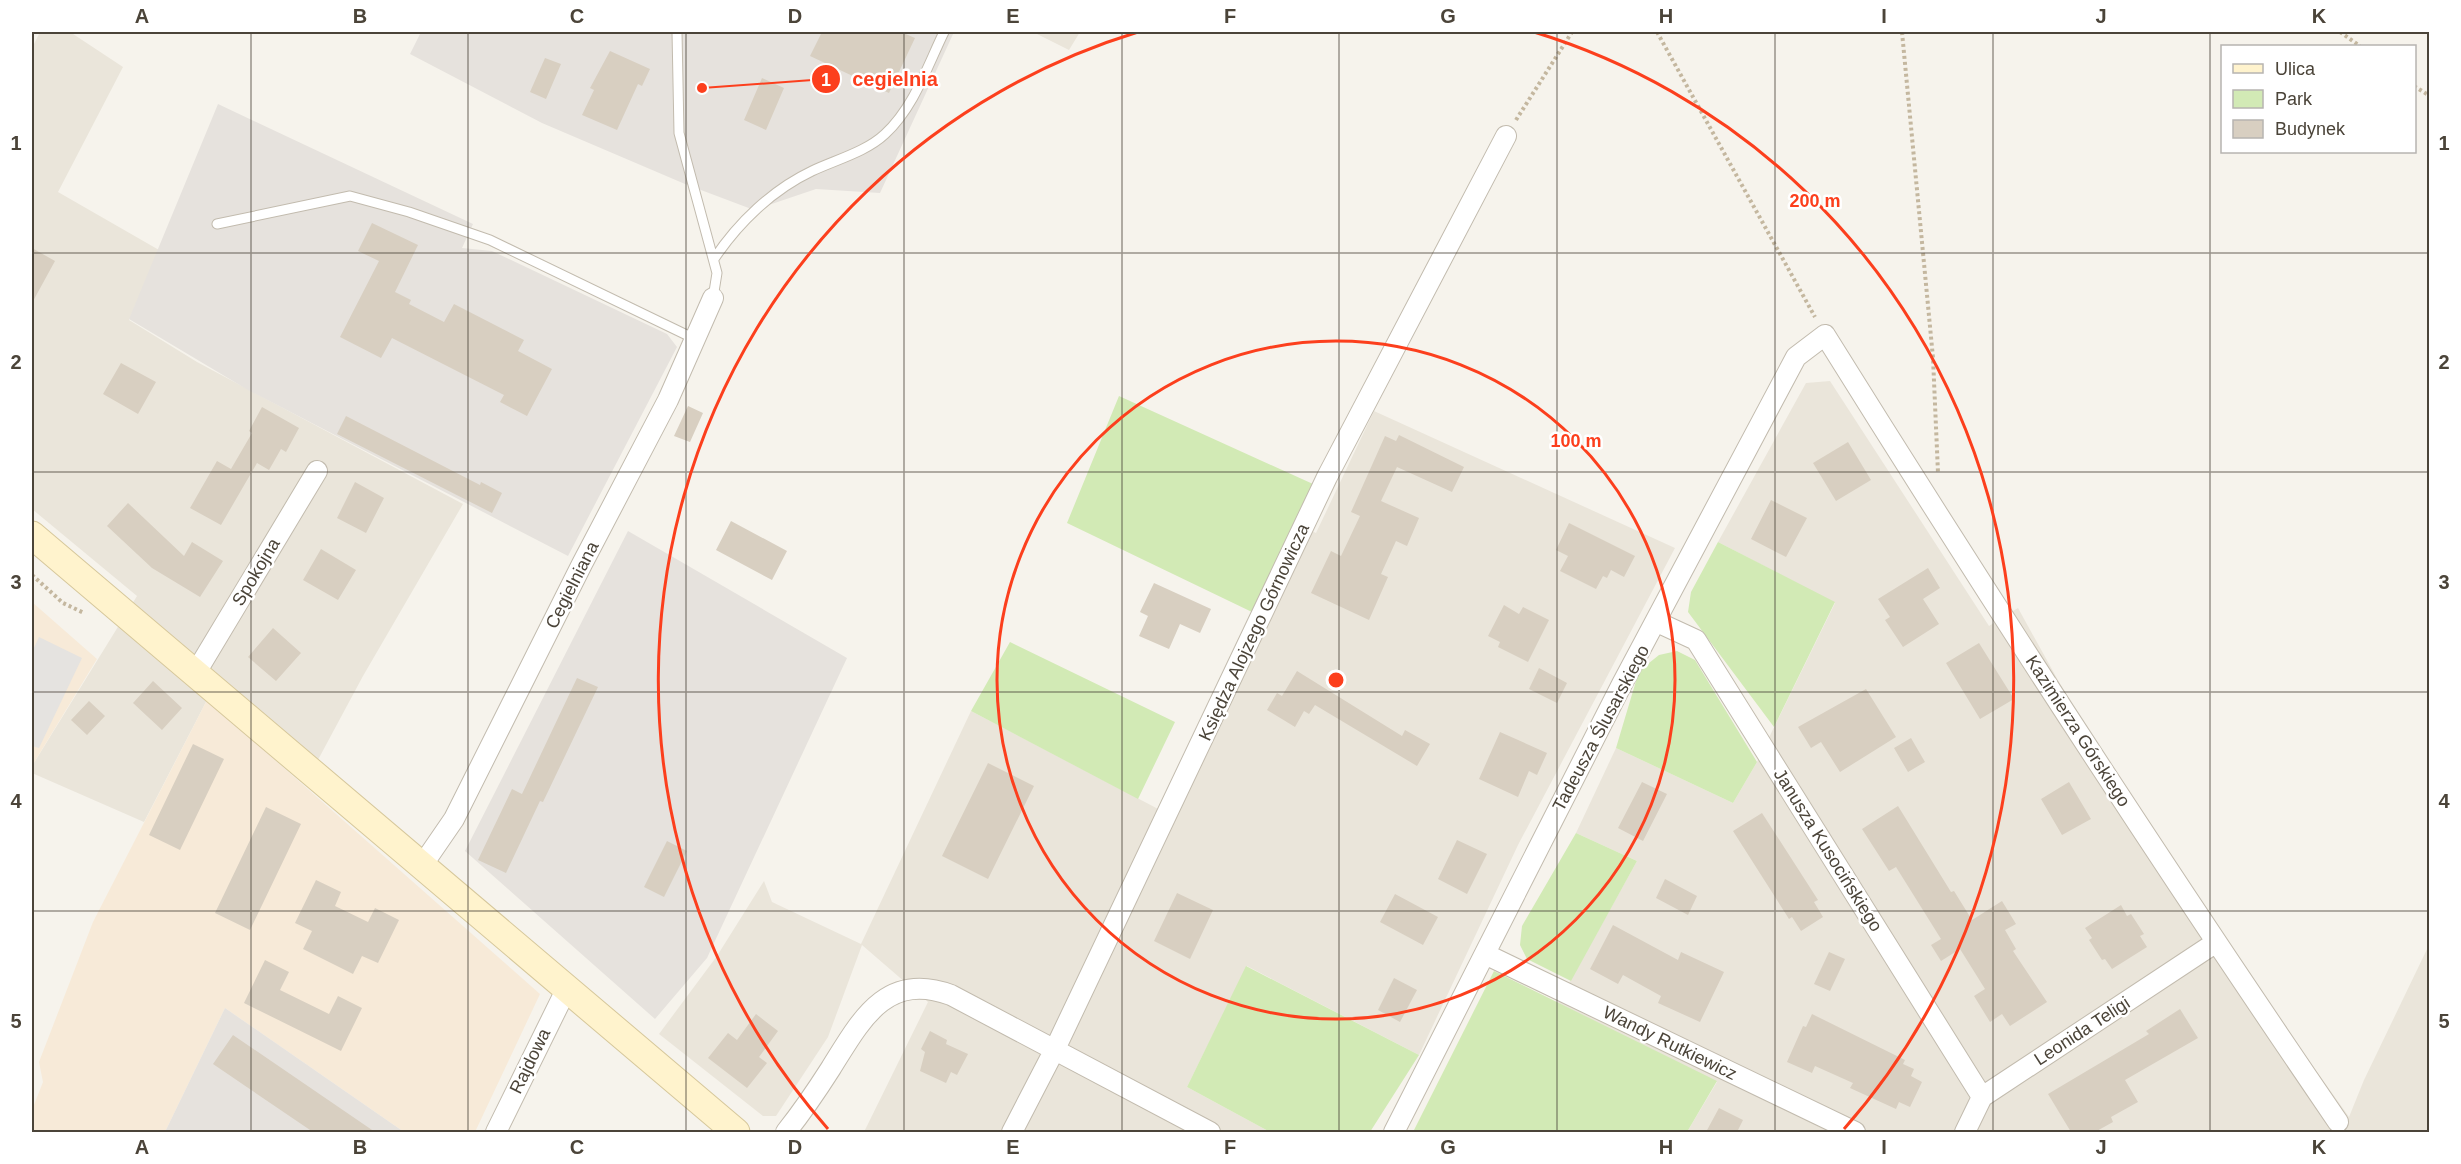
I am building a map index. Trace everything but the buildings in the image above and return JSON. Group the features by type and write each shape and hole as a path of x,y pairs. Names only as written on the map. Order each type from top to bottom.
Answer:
{"street":[{"name":"Księdza Alojzego Górnowicza","path":"1012,1132 1055,1049 1327,477 1506,136"},
{"name":"Cegielniana","path":"421,867 454,819 582,564 668,400 713,298"},
{"name":"Tadeusza Ślusarskiego","path":"1394,1132 1622,684 1796,357 1825,335"},
{"name":"Kazimierza Górskiego","path":"1825,335 1942,522 2216,943 2338,1122"},
{"name":"Spokojna","path":"195,674 317,471"},
{"path":"32,535 736,1132"},
{"name":"Janusza Kusocińskiego","path":"1657,622 1696,640 1982,1097"},
{"name":"Leonida Teligi","path":"1982,1097 2216,943"},
{"name":"Wandy Rutkiewicz","path":"1485,954 1855,1132"},
{"path":"786,1132 808,1104 863,1018 890,995 912,988 932,988 951,995 1210,1132"},
{"name":"Rajdowa","path":"496,1132 566,990"},
{"path":"1965,1132 1982,1097"}],"lane":[{"path":"677,32 679,133 717,273 713,298"},
{"path":"714,259 731,233 765,202 809,173 883,136 897,123 916,92 944,32"},
{"path":"217,224 350,196 409,212 490,240 695,339"}],"path":[{"path":"1506,136 1572,32"},
{"path":"1657,32 1825,335"},
{"path":"1902,32 1933,358 1939,482"},
{"path":"2340,32 2359,45"},
{"path":"2416,87 2430,96"}],"shaded area":[{"path":"40,32 70,32 123,67 58,192 159,250 129,320 197,362 463,504 363,676 305,784 207,700 144,822 32,773 32,766 137,596 32,509 32,48"},
{"path":"421,32 954,32 880,193 816,189 754,210 685,184 542,123 410,54"},
{"path":"1033,32 1080,32 1069,50"},
{"path":"218,104 473,224 462,248 492,251 667,334 677,347 568,556 248,390 129,319"},
{"path":"1830,381 1989,626 2018,608 2126,803 2349,1117 2364,1080 2429,945 2429,1132 1687,1132 1717,1082 1558,1003 1637,861 1576,833 1616,748 1733,803 1757,762 1835,603 1718,542 1806,383"},
{"path":"1374,411 1675,548 1518,845 1419,1055 1247,966 1187,1087 1270,1132 864,1132 928,1002 862,945 828,1037 776,1116 763,1116 659,1034 717,956 764,881 772,902 861,944 971,711 1162,811 1298,525 1316,533"},
{"path":"628,531 847,658 707,958 655,1019 465,851"},
{"path":"32,602 97,659 32,766"},
{"path":"39,637 82,658 39,748 32,746 32,652"},
{"path":"207,700 540,994 475,1132 404,1132 225,1008 165,1132 32,1132 32,1110 43,1082 39,1062 93,922"},
{"path":"225,1008 404,1132 165,1132"}],"green space":[{"path":"1119,396 1313,484 1254,613 1067,523"},
{"path":"1718,542 1835,602 1774,727 1688,612 1691,592"},
{"path":"1010,642 1175,722 1138,799 971,711"},
{"path":"1677,651 1695,660 1757,762 1733,803 1616,748 1639,671 1659,655"},
{"path":"1576,833 1637,861 1571,981 1527,959 1520,945 1522,926"},
{"path":"1246,966 1419,1055 1370,1132 1270,1132 1187,1087"},
{"path":"1494,971 1717,1081 1687,1132 1413,1132"}],"place":[{"name":"cegielnia","path":"702,88"}]}
